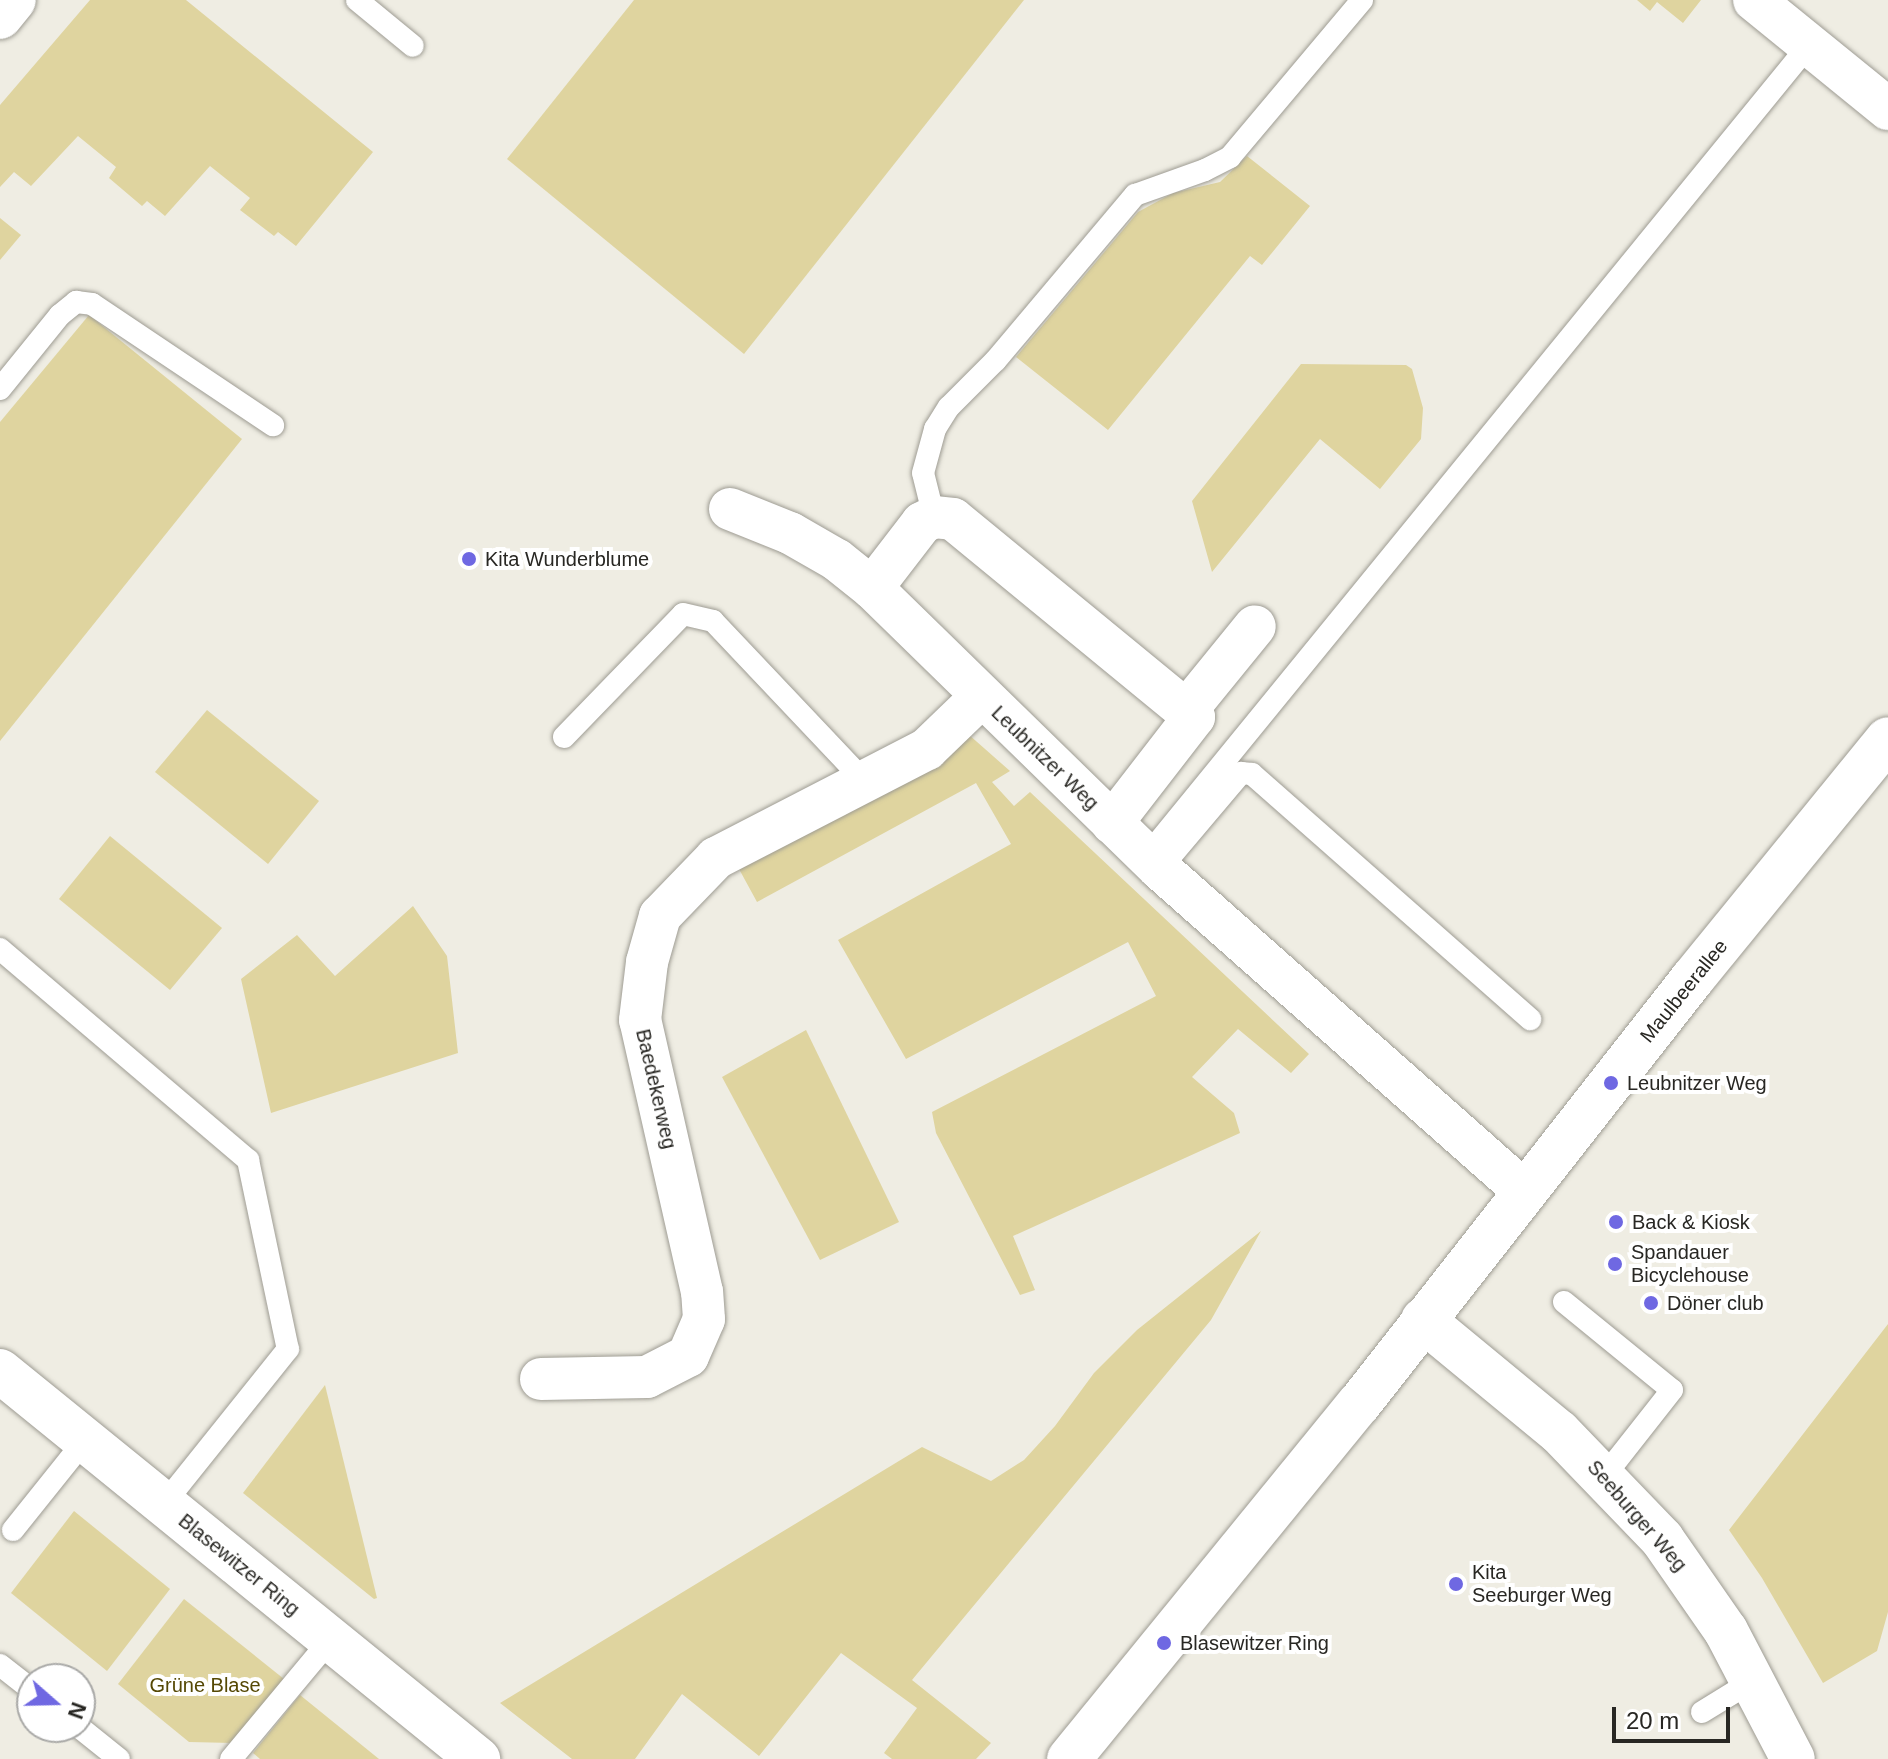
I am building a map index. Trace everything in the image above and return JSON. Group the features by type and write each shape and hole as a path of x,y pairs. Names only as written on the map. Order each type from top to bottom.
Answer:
{"street":[{"path":"0,17 14,0"},
{"path":"1754,0 1888,109"},
{"name":"Leubnitzer Weg","path":"730,509 790,533 837,560 872,588 1153,862 1524,1191"},
{"path":"872,588 922,523 934,517 953,519 1194,717 1112,823"},
{"path":"1186,711 1255,626"},
{"name":"Baedekerweg","path":"541,1379 647,1377 688,1356 704,1319 702,1292 640,1020 647,962 660,916 716,858 927,749 982,696"},
{"name":"Maulbeerallee","path":"1423,1320 1888,739"},
{"path":"1069,1759 1423,1320"},
{"name":"Seeburger Weg","path":"1423,1320 1535,1412 1605,1475 1662,1539 1696,1584 1754,1680 1793,1759"},
{"name":"Blasewitzer Ring","path":"0,1371 478,1759"}],"lane":[{"path":"357,0 413,46"},
{"path":"934,517 923,473 935,429 949,407 996,360 1135,195 1205,170 1230,157 1362,0"},
{"path":"1153,862 1809,45"},
{"path":"0,389 60,315 76,302 92,304 273,425"},
{"path":"564,737 683,614 713,621 866,783"},
{"path":"1153,862 1241,773 1252,774 1530,1019"},
{"path":"0,949 248,1160 288,1349 164,1504"},
{"path":"1564,1302 1672,1390 1605,1475"},
{"path":"13,1530 85,1440"},
{"path":"231,1759 331,1639"},
{"path":"0,1665 16,1678"},
{"path":"1702,1712 1754,1680"},
{"path":"96,1741 119,1759"}],"green space":[{"path":"90,0 186,0 373,152 296,246 278,232 274,236 240,210 250,198 210,166 165,216 147,201 142,206 109,178 116,167 78,136 31,186 14,172 0,187 0,105"},
{"path":"634,0 1024,0 744,354 507,159"},
{"path":"1637,0 1701,0 1683,23 1657,2 1650,11"},
{"path":"1247,156 1310,206 1262,265 1250,256 1108,430 1016,357 1138,212 1173,193 1220,182"},
{"path":"0,218 21,235 0,260"},
{"path":"89,315 242,439 0,741 0,422"},
{"path":"1301,364 1406,365 1412,369 1423,408 1421,439 1380,489 1320,439 1212,572 1192,501"},
{"path":"207,710 319,801 268,864 155,772"},
{"path":"968,734 1010,771 992,782 1014,806 1030,792 1309,1054 1291,1073 1238,1029 1192,1077 1234,1113 1240,1133 1013,1236 1035,1290 1020,1295 936,1133 932,1112 1156,996 1128,942 906,1059 838,940 1011,844 976,783 757,902 739,869"},
{"path":"110,836 222,928 170,990 59,899"},
{"path":"413,906 447,956 458,1053 271,1113 241,979 297,935 335,976"},
{"path":"806,1030 899,1222 820,1260 722,1077"},
{"path":"1261,1231 1211,1320 912,1680 991,1743 976,1759 892,1759 884,1753 917,1708 841,1653 759,1756 682,1694 635,1759 572,1759 500,1703 922,1447 991,1481 1024,1460 1055,1426 1094,1373 1137,1330"},
{"path":"1888,1324 1888,1612 1877,1651 1823,1683 1762,1578 1729,1530"},
{"path":"325,1385 377,1598 374,1599 243,1493"},
{"name":"Grüne Blase","path":"74,1511 170,1589 107,1671 11,1593"},
{"name":"Grüne Blase","path":"184,1599 284,1679 233,1743 189,1742 118,1684"},
{"path":"300,1695 379,1759 260,1759 253,1753"}],"place":[{"name":"Kita Wunderblume","path":"469,559"},
{"name":"Leubnitzer Weg","path":"1611,1083"},
{"name":"Back & Kiosk","path":"1616,1222"},
{"name":"Spandauer Bicyclehouse","path":"1615,1264"},
{"name":"Döner club","path":"1651,1303"},
{"name":"Kita Seeburger Weg","path":"1456,1584"},
{"name":"Blasewitzer Ring","path":"1164,1643"}]}
